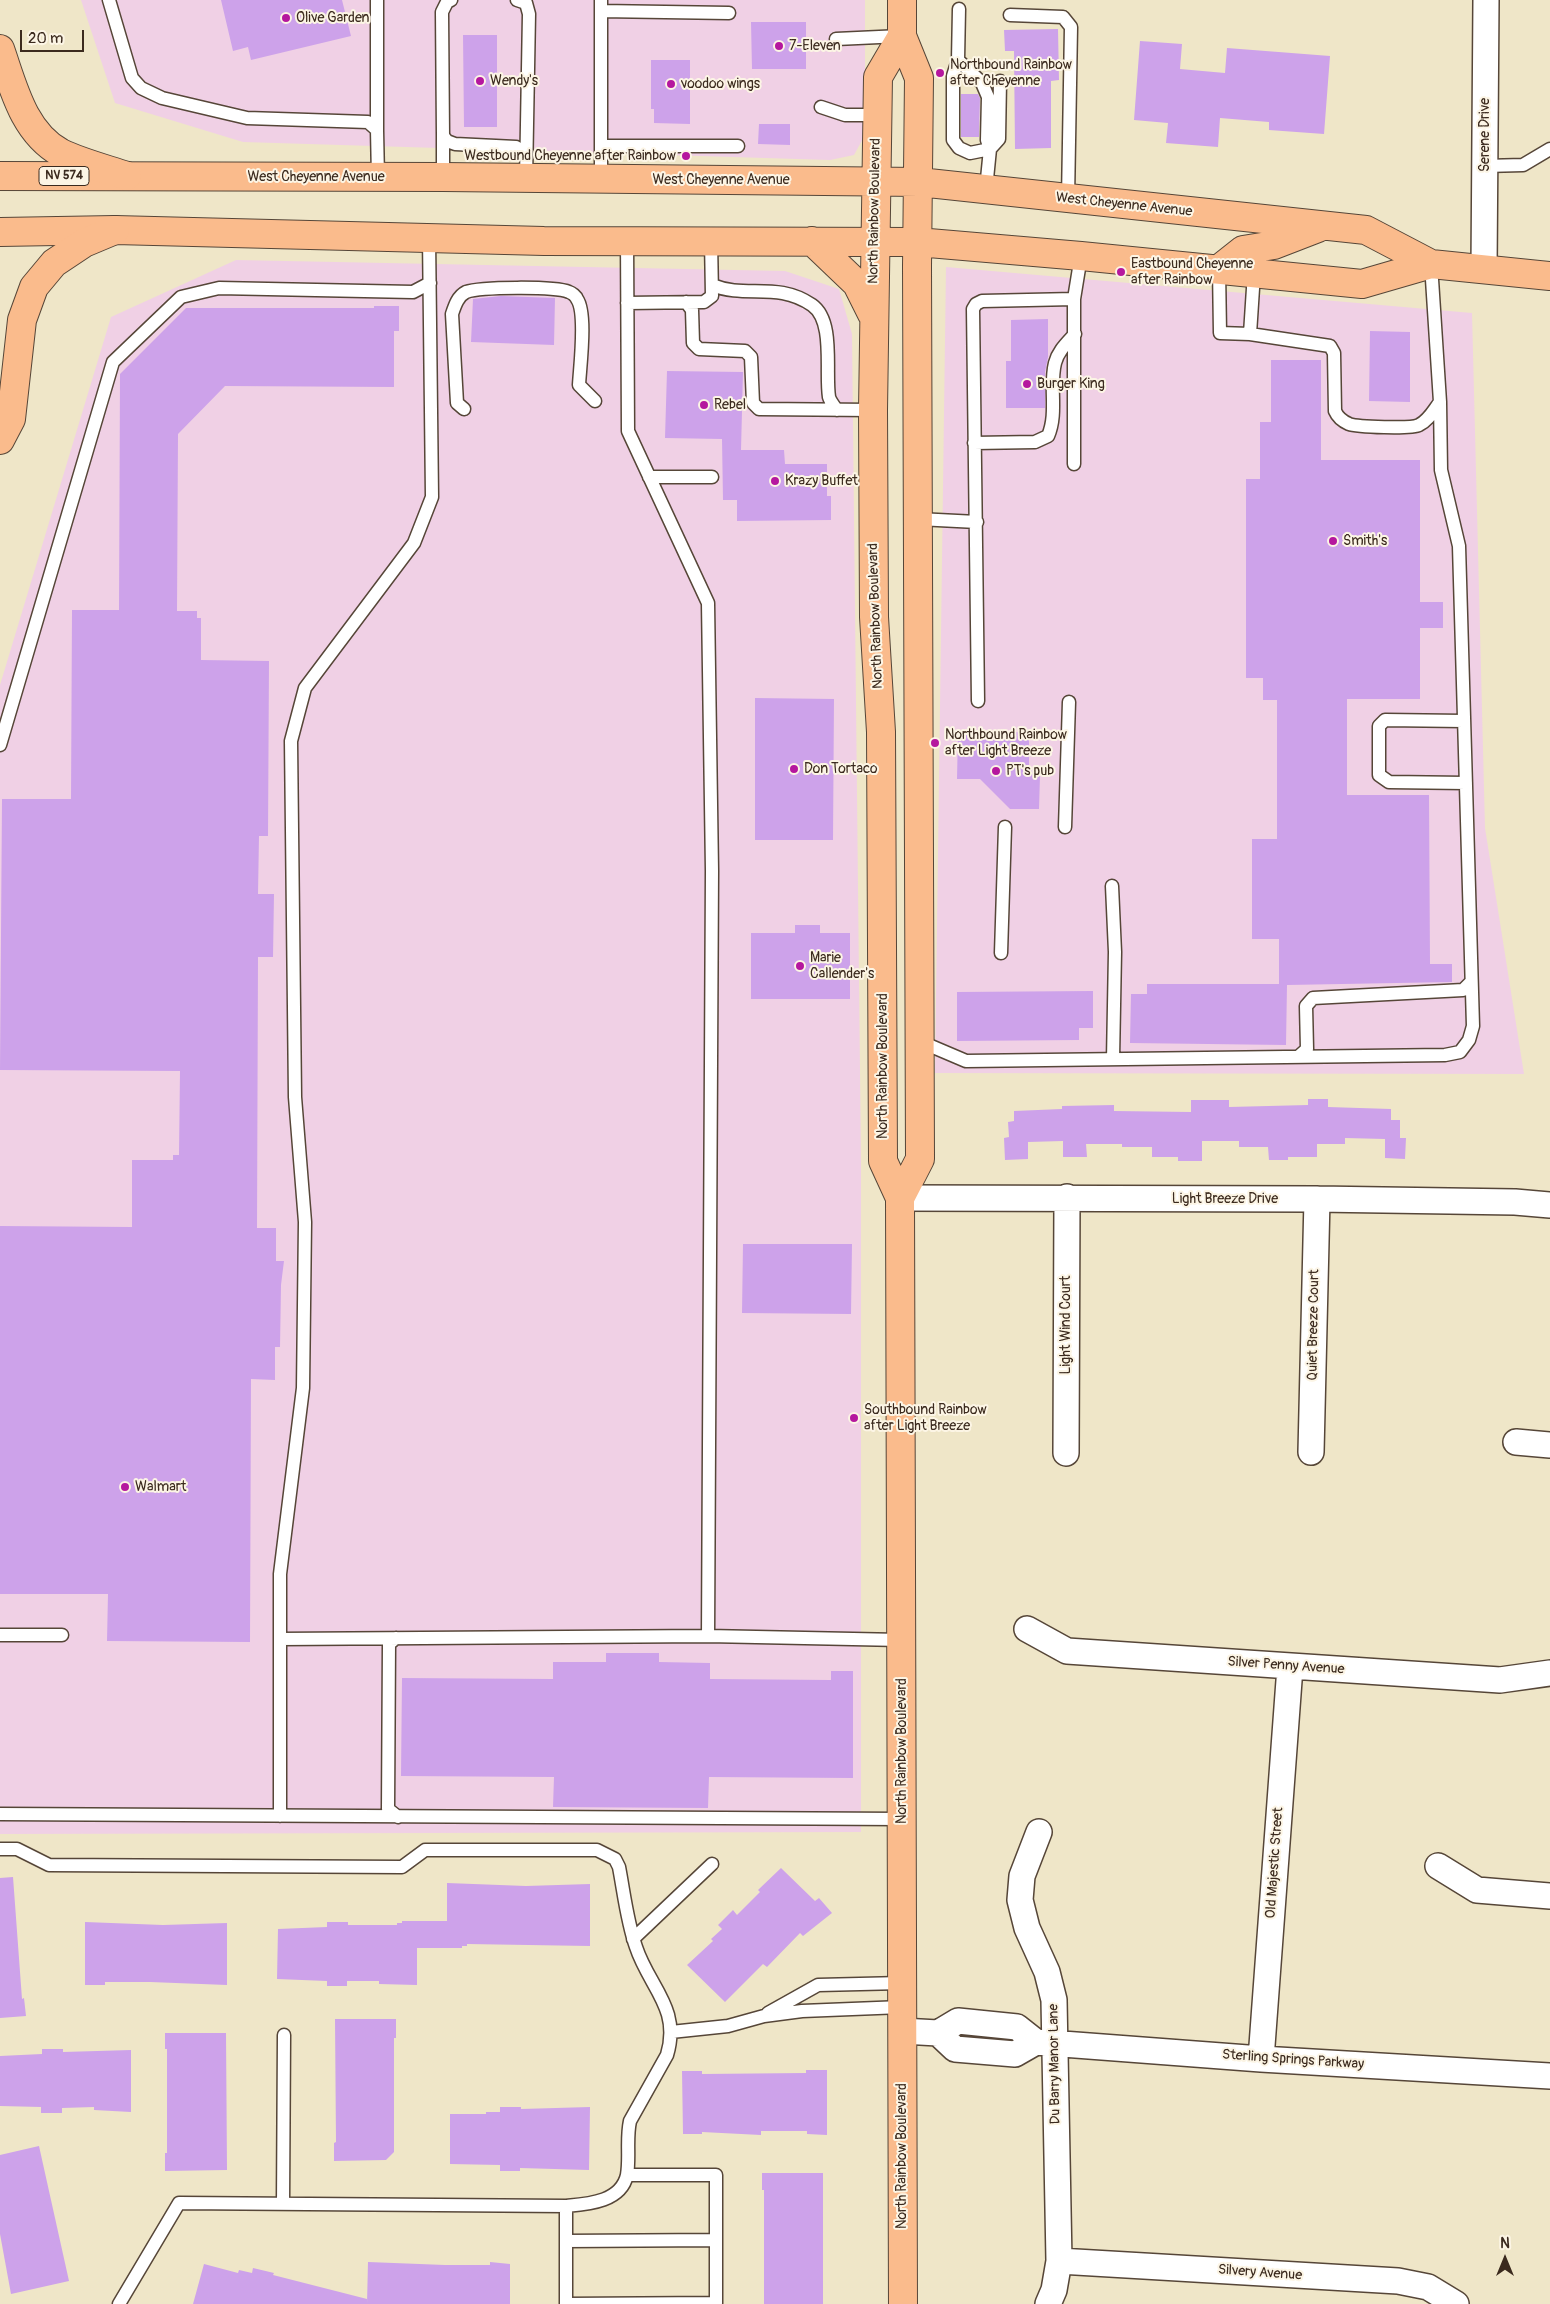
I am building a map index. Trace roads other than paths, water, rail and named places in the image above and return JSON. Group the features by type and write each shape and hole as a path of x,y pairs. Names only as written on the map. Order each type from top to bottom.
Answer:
{"main road":[{"name":"North Rainbow Boulevard","path":"900,1198 920,1159 917,242 919,78 902,36 902,0"},
{"name":"North Rainbow Boulevard","path":"902,36 878,77 872,316 872,410 874,617 881,732 883,887 882,1161 900,1198 903,2304"},
{"path":"0,49 23,113 40,136 61,153 127,176"},
{"name":"West Cheyenne Avenue","path":"0,176 443,177 525,166 601,179 919,182 1366,230 1431,264"},
{"path":"1219,269 1243,250 1274,245 1321,226"},
{"name":"West Cheyenne Avenue","path":"0,232 115,230 544,241 874,240 1080,256 1362,284 1431,264 1550,276"},
{"path":"0,440 11,419 22,320 34,286 54,263 84,243 115,230"},
{"path":"812,241 857,284 872,316"},
{"path":"883,887 919,889"}],"street":[{"name":"Serene Drive","path":"1484,269 1486,0"},
{"name":"Light Breeze Drive","path":"900,1198 1317,1199 1515,1202 1550,1205"},
{"name":"Light Wind Court","path":"1066,1453 1067,1198"},
{"name":"Quiet Breeze Court","path":"1311,1452 1317,1199"},
{"path":"1516,1442 1550,1445"},
{"name":"Silver Penny Avenue","path":"1027,1628 1067,1651 1500,1680 1550,1673"},
{"name":"Old Majestic Street","path":"1261,2059 1290,1667"},
{"name":"Du Barry Manor Lane","path":"1039,1832 1022,1876 1020,1900 1027,1928 1047,1972 1054,2000 1045,2043 1060,2261 1054,2290 1048,2304"},
{"path":"1438,1866 1477,1890 1550,1896"},
{"path":"902,2007 938,2033 958,2021 1017,2026 1045,2043"},
{"name":"Sterling Springs Parkway","path":"1045,2043 1261,2059 1550,2076"},
{"name":"Silvery Avenue","path":"1060,2261 1398,2281 1428,2287 1456,2304"}],"lane":[{"path":"109,0 132,78 141,88 162,98 247,118 368,122 377,130"},
{"path":"377,0 378,178"},
{"path":"443,177 442,12 451,0"},
{"path":"518,0 526,3 529,14"},
{"path":"525,166 529,0"},
{"path":"601,179 601,5 729,13"},
{"path":"959,10 958,60 954,76 953,140 959,148 970,153 990,149 999,139 1000,81"},
{"path":"1010,16 1063,17 1070,27 1068,199"},
{"path":"836,39 902,36"},
{"path":"958,60 985,89 988,97 987,140 990,149 986,189"},
{"path":"821,107 845,115 877,115"},
{"path":"444,136 448,141 455,144 516,147 525,166"},
{"path":"602,146 738,146"},
{"path":"1485,166 1523,165 1550,149"},
{"path":"280,1816 280,1574 303,1388 305,1222 295,1097 291,741 305,688 414,543 432,497 429,237"},
{"path":"627,240 628,431 708,603 712,871 708,1636"},
{"path":"627,303 704,302 712,296 711,240"},
{"path":"1074,464 1074,299 1080,256"},
{"path":"919,1041 966,1061 1445,1055 1460,1052 1469,1040 1473,1026 1459,546 1441,470 1440,402 1431,264"},
{"path":"1219,269 1220,333 1250,334 1330,346 1334,353 1335,411 1338,418 1350,424 1408,428 1417,426 1428,419 1440,402"},
{"path":"1250,334 1254,273"},
{"path":"0,745 113,362 181,297 219,288 413,292 430,283"},
{"path":"712,286 721,289 779,291 799,296 816,308 826,325 830,399 837,410"},
{"path":"464,409 457,403 452,314 456,303 465,293 481,288 549,289 569,292 576,297 582,310 579,385 595,402"},
{"path":"978,701 973,309 976,304 982,301 1074,299"},
{"path":"686,302 692,310 693,343 699,349 745,351 752,357 753,403 759,409 872,410"},
{"path":"974,443 1035,442 1048,436 1054,424 1055,363 1063,347 1075,334"},
{"path":"649,477 712,477"},
{"path":"918,519 977,522"},
{"path":"1065,826 1069,702"},
{"path":"1464,721 1385,720 1379,726 1379,774 1388,782 1466,783"},
{"path":"1001,953 1005,827"},
{"path":"1112,886 1115,952 1113,1059"},
{"path":"1298,1057 1307,1049 1306,1006 1313,998 1463,990 1471,982"},
{"path":"0,1635 62,1635"},
{"path":"280,1639 708,1636 901,1640"},
{"path":"396,1638 389,1644 388,1809 398,1817"},
{"path":"0,1814 902,1819"},
{"path":"0,1849 17,1849 49,1865 392,1866 402,1866 425,1850 597,1850 615,1859 619,1867 633,1939 666,2003 671,2032 667,2055 630,2121 627,2175 621,2188 608,2198 587,2204 566,2206 179,2203 119,2304"},
{"path":"633,1939 712,1864"},
{"path":"764,2016 818,1985 902,2007"},
{"path":"671,2032 728,2026 764,2016 802,2011 902,2007"},
{"path":"283,2204 284,2035"},
{"path":"566,2206 566,2304 716,2303 716,2174 627,2175"},
{"path":"566,2241 716,2240"}],"place":[{"name":"Olive Garden","path":"286,18"},
{"name":"7-Eleven","path":"779,46"},
{"name":"Northbound Rainbow after Cheyenne","path":"940,73"},
{"name":"Wendy's","path":"480,81"},
{"name":"voodoo wings","path":"671,84"},
{"name":"Westbound Cheyenne after Rainbow","path":"686,156"},
{"name":"Eastbound Cheyenne after Rainbow","path":"1121,272"},
{"name":"Burger King","path":"1027,384"},
{"name":"Rebel","path":"704,405"},
{"name":"Krazy Buffet","path":"775,481"},
{"name":"Smith's","path":"1333,541"},
{"name":"Northbound Rainbow after Light Breeze","path":"935,743"},
{"name":"Don Tortaco","path":"794,769"},
{"name":"PT's pub","path":"996,771"},
{"name":"Marie Callender's","path":"800,966"},
{"name":"Southbound Rainbow after Light Breeze","path":"854,1418"},
{"name":"Walmart","path":"125,1487"}]}
